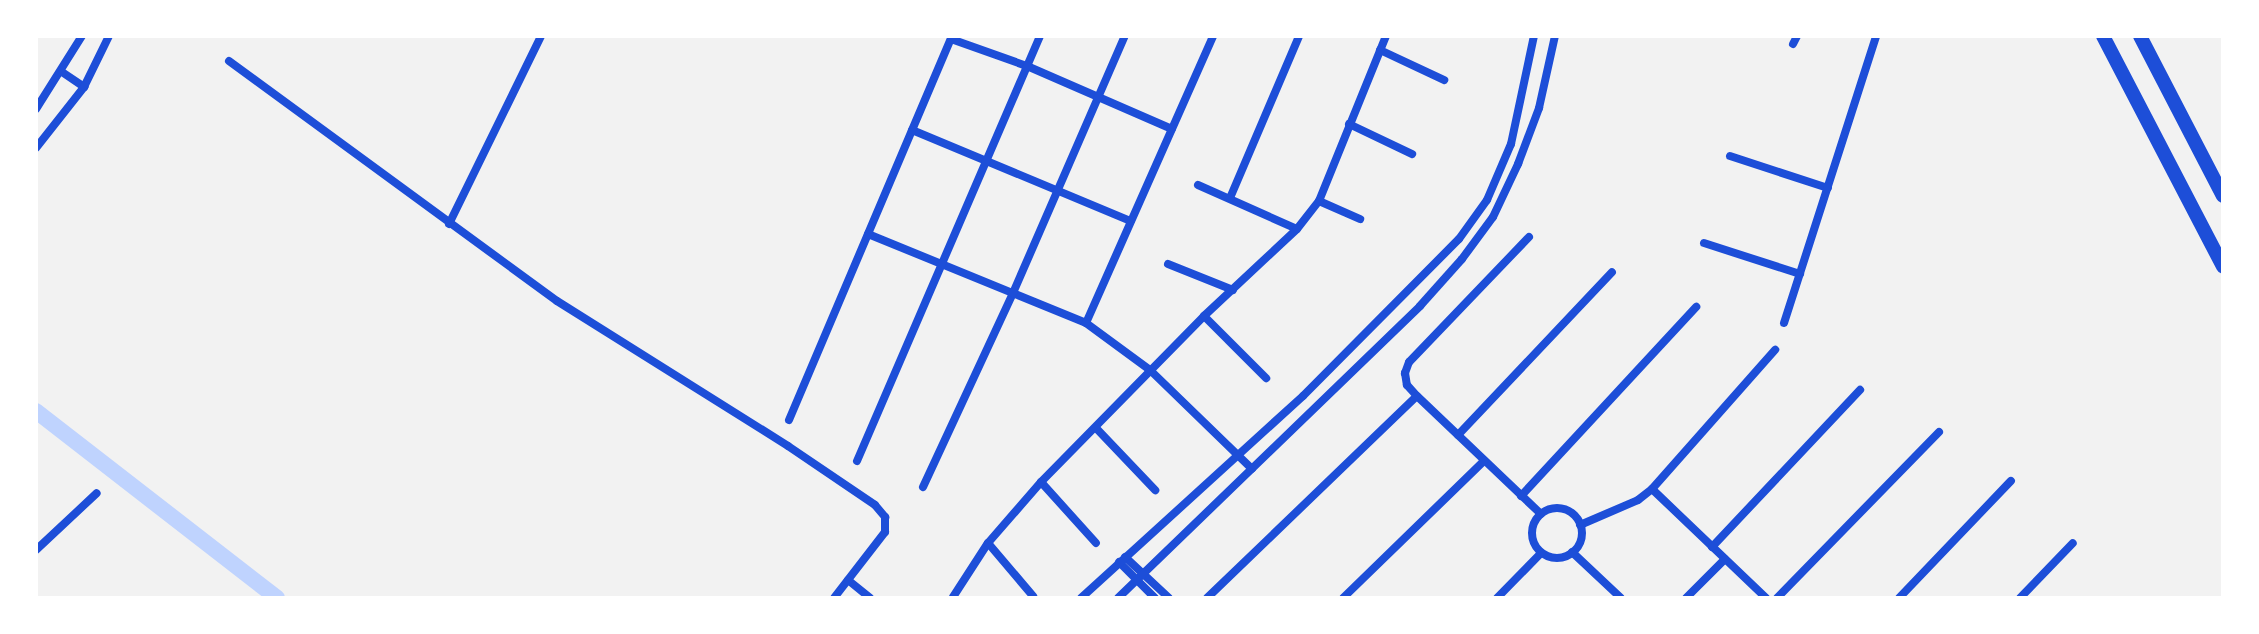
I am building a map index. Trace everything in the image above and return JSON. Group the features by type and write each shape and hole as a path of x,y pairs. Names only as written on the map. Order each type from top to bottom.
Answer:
{"highway":[{"path":"2103,36 2223,267"},
{"path":"2140,36 2223,196"}],"street":[{"path":"36,109 82,36"},
{"path":"36,148 84,87 109,36"},
{"path":"449,224 541,36"},
{"path":"857,461 1040,36"},
{"path":"923,487 1013,293 1125,36"},
{"path":"1086,323 1213,36"},
{"path":"1230,198 1299,36"},
{"path":"953,597 988,543 1041,482 1204,316 1297,229 1319,201 1386,36"},
{"path":"1081,598 1303,396 1459,239 1487,200 1511,144 1534,36"},
{"path":"1118,598 1420,306 1493,217 1539,108 1555,36"},
{"path":"1784,323 1876,36"},
{"path":"789,420 952,38 1027,66 1172,129"},
{"path":"1380,50 1444,80"},
{"path":"229,61 557,301 788,446 875,505 885,517 885,532 834,598"},
{"path":"62,72 84,87"},
{"path":"1349,124 1412,154"},
{"path":"912,130 1131,221"},
{"path":"1730,156 1828,188"},
{"path":"1198,185 1297,229"},
{"path":"1319,201 1360,219"},
{"path":"868,234 1086,323 1150,370 1252,469"},
{"path":"1529,237 1409,362 1405,373 1407,385 1417,396 1541,514"},
{"path":"1704,243 1800,274"},
{"path":"1168,264 1233,290"},
{"path":"1458,435 1612,272"},
{"path":"1521,496 1696,307"},
{"path":"1204,316 1266,378"},
{"path":"1580,525 1638,500 1652,489 1775,350"},
{"path":"1712,547 1860,390"},
{"path":"1207,598 1417,396"},
{"path":"1096,428 1155,490"},
{"path":"1777,598 1939,432"},
{"path":"1343,598 1484,461"},
{"path":"1899,598 2011,481"},
{"path":"1041,482 1096,543"},
{"path":"1652,489 1766,598"},
{"path":"36,550 97,493"},
{"path":"1549,509 1568,510 1580,525 1581,540 1572,552 1559,558 1541,553 1532,533 1541,514 1549,509"},
{"path":"988,543 1033,596"},
{"path":"2020,598 2073,543"},
{"path":"1572,552 1621,598"},
{"path":"1497,598 1541,553"},
{"path":"1686,598 1725,559"},
{"path":"1122,560 1169,598"},
{"path":"1141,577 1155,598"},
{"path":"848,580 870,598"}],"waterway":[{"path":"36,411 277,598"}]}
